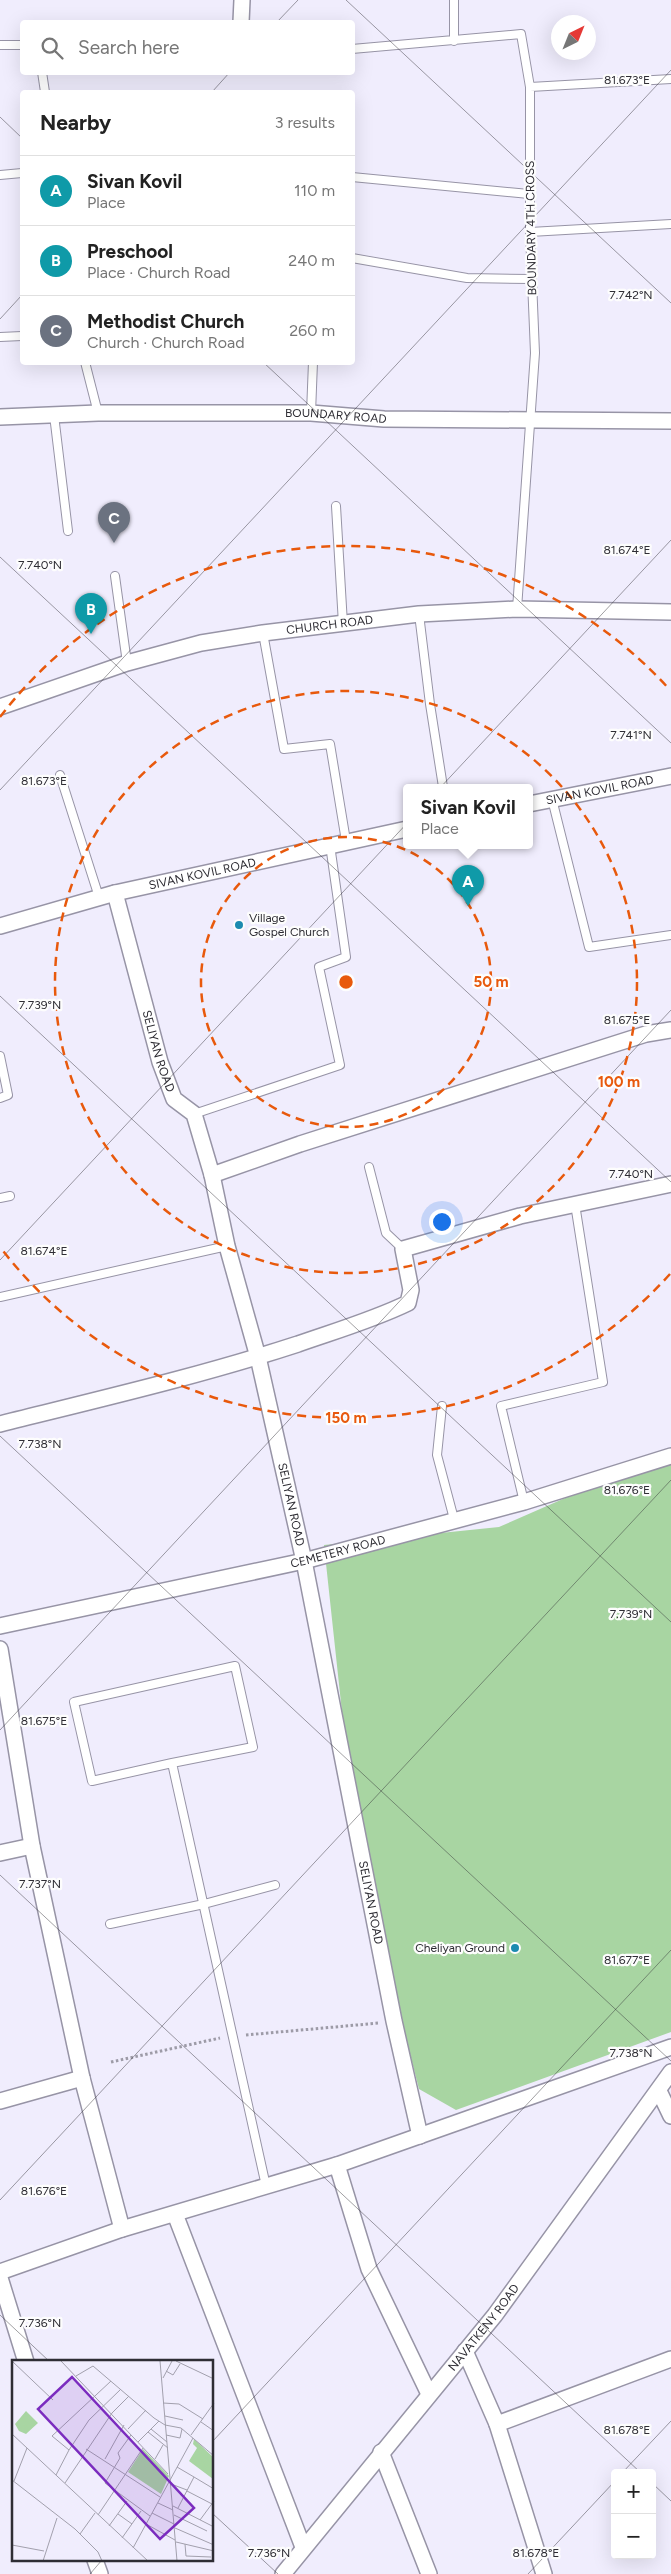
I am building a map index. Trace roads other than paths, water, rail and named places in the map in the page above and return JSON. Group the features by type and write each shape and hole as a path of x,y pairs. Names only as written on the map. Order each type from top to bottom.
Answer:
{"street":[{"path":"241,20 242,0"},
{"name":"BOUNDARY ROAD","path":"0,417 98,413 312,413 384,420 671,421"},
{"name":"CHURCH ROAD","path":"0,707 127,663 201,644 263,633 419,614 517,609 671,612"},
{"name":"SIVAN KOVIL ROAD","path":"533,803 671,776"},
{"name":"SIVAN KOVIL ROAD","path":"0,926 115,892 403,830"},
{"name":"SELIYAN ROAD","path":"115,892 160,1062 174,1099 194,1114 212,1175 227,1246 258,1357 304,1561 394,2021 420,2136"},
{"path":"212,1175 646,1034 671,1030"},
{"path":"0,1424 258,1357 380,1316 408,1303 411,1290 403,1248 520,1216 671,1184"},
{"name":"CEMETERY ROAD","path":"0,1626 304,1561 454,1519 524,1502 671,1456"},
{"path":"0,1649 32,1846 82,2078 122,2229"},
{"path":"0,1853 32,1846"},
{"path":"0,2272 122,2229 337,2165 671,2047"},
{"name":"NAVATKENY ROAD","path":"283,2574 303,2547 495,2315 671,2072"},
{"path":"0,2101 82,2078"},
{"path":"659,2091 671,2116"},
{"path":"337,2165 369,2269 429,2394"},
{"path":"175,2214 303,2547"},
{"path":"0,2278 25,2360"},
{"path":"465,2351 497,2424 544,2574"},
{"path":"497,2424 671,2359"},
{"path":"381,2452 429,2574"},
{"path":"96,2562 100,2574"}],"lane":[{"path":"355,48 454,41 454,0"},
{"name":"BOUNDARY 4TH CROSS","path":"454,41 521,34 530,87 529,194 535,353 517,609"},
{"path":"0,45 20,45"},
{"path":"42,75 45,90"},
{"path":"530,87 671,79"},
{"path":"0,175 20,173"},
{"path":"355,178 529,194"},
{"path":"530,232 671,224"},
{"path":"355,259 467,278 531,278"},
{"path":"0,337 20,336"},
{"path":"86,365 98,413"},
{"path":"312,413 313,365"},
{"path":"54,415 68,531"},
{"path":"336,506 343,624"},
{"path":"115,576 127,663"},
{"path":"419,614 443,784"},
{"path":"263,633 284,749 330,744 346,841"},
{"path":"60,775 99,897"},
{"path":"552,799 589,947 671,935"},
{"path":"194,1114 340,1065 318,967 346,957 330,845"},
{"path":"0,1056 8,1095 0,1098"},
{"path":"369,1167 386,1233 403,1248"},
{"path":"0,1198 10,1196"},
{"path":"524,1502 501,1406 603,1382 575,1204"},
{"path":"0,1298 227,1246"},
{"path":"442,1406 437,1455 454,1519"},
{"path":"235,1666 254,1747 172,1763 92,1781 74,1702 235,1666"},
{"path":"172,1763 266,2186"},
{"path":"110,1924 204,1904 275,1885"}],"place":[{"name":"Methodist Church","path":"114,543"},
{"name":"Preschool","path":"91,634"},
{"name":"Sivan Kovil","path":"468,906"},
{"name":"Village Gospel Church","path":"239,925"},
{"name":"Cheliyan Ground","path":"515,1948"}]}
